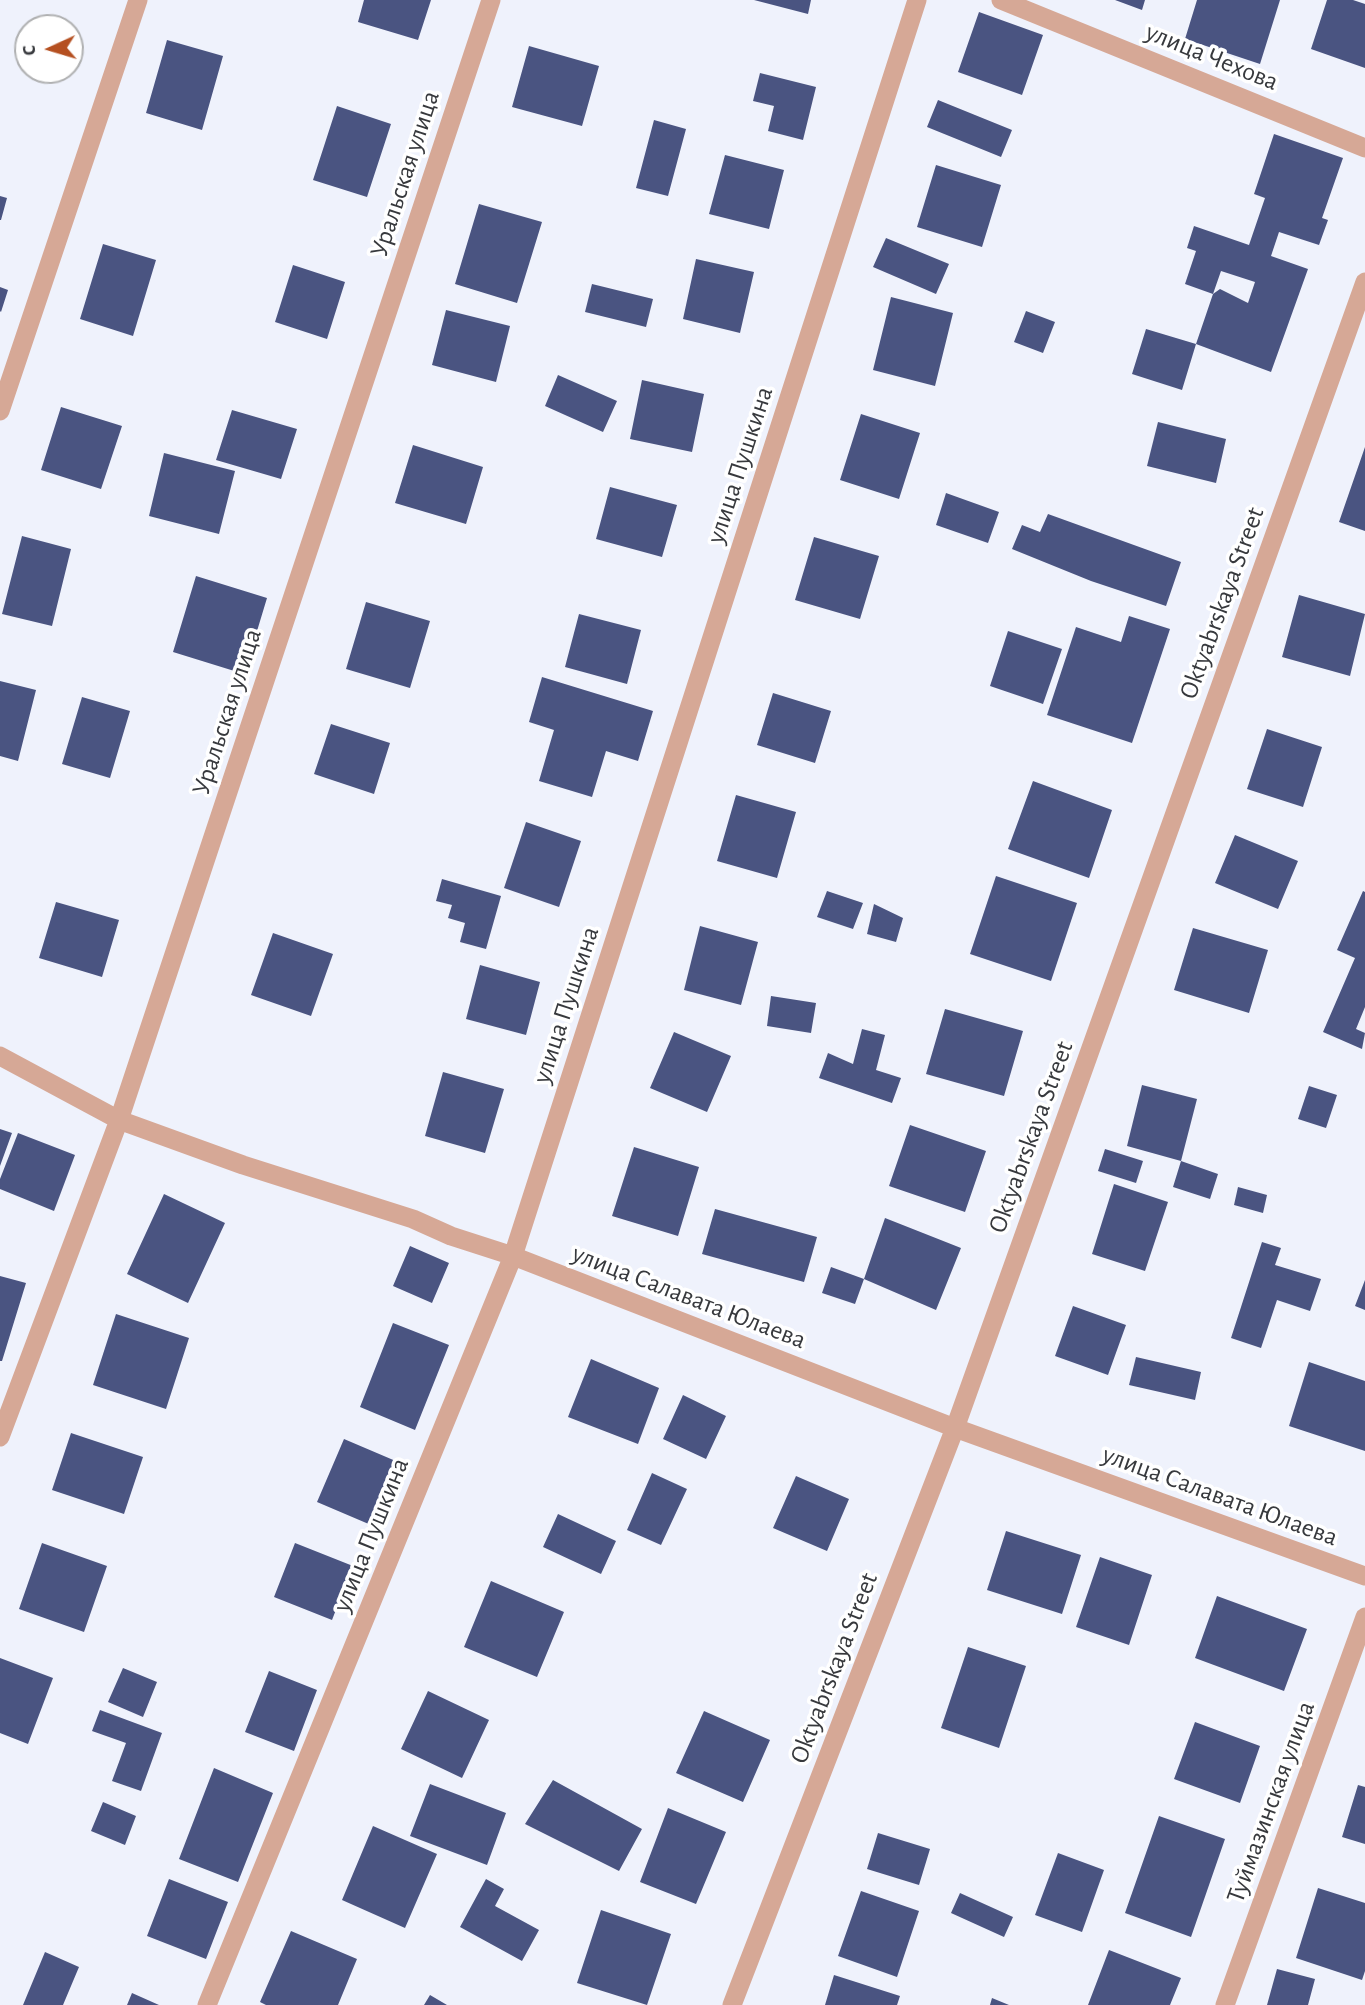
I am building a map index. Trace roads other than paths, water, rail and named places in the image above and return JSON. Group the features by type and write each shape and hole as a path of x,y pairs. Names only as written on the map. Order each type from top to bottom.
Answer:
{"street":[{"path":"0,411 138,0"},
{"name":"Уральская улица","path":"0,1437 119,1120 491,0"},
{"name":"улица Пушкина","path":"207,2005 513,1256 917,0"},
{"name":"улица Чехова","path":"1001,0 1365,148"},
{"name":"Oktyabrskaya Street","path":"732,2005 955,1428 1365,282"},
{"name":"улица Салавата Юлаева","path":"0,1056 119,1120 243,1165 413,1219 451,1236 513,1256 955,1428 1365,1576"},
{"name":"Туймазинская улица","path":"1225,2005 1365,1617"}]}
